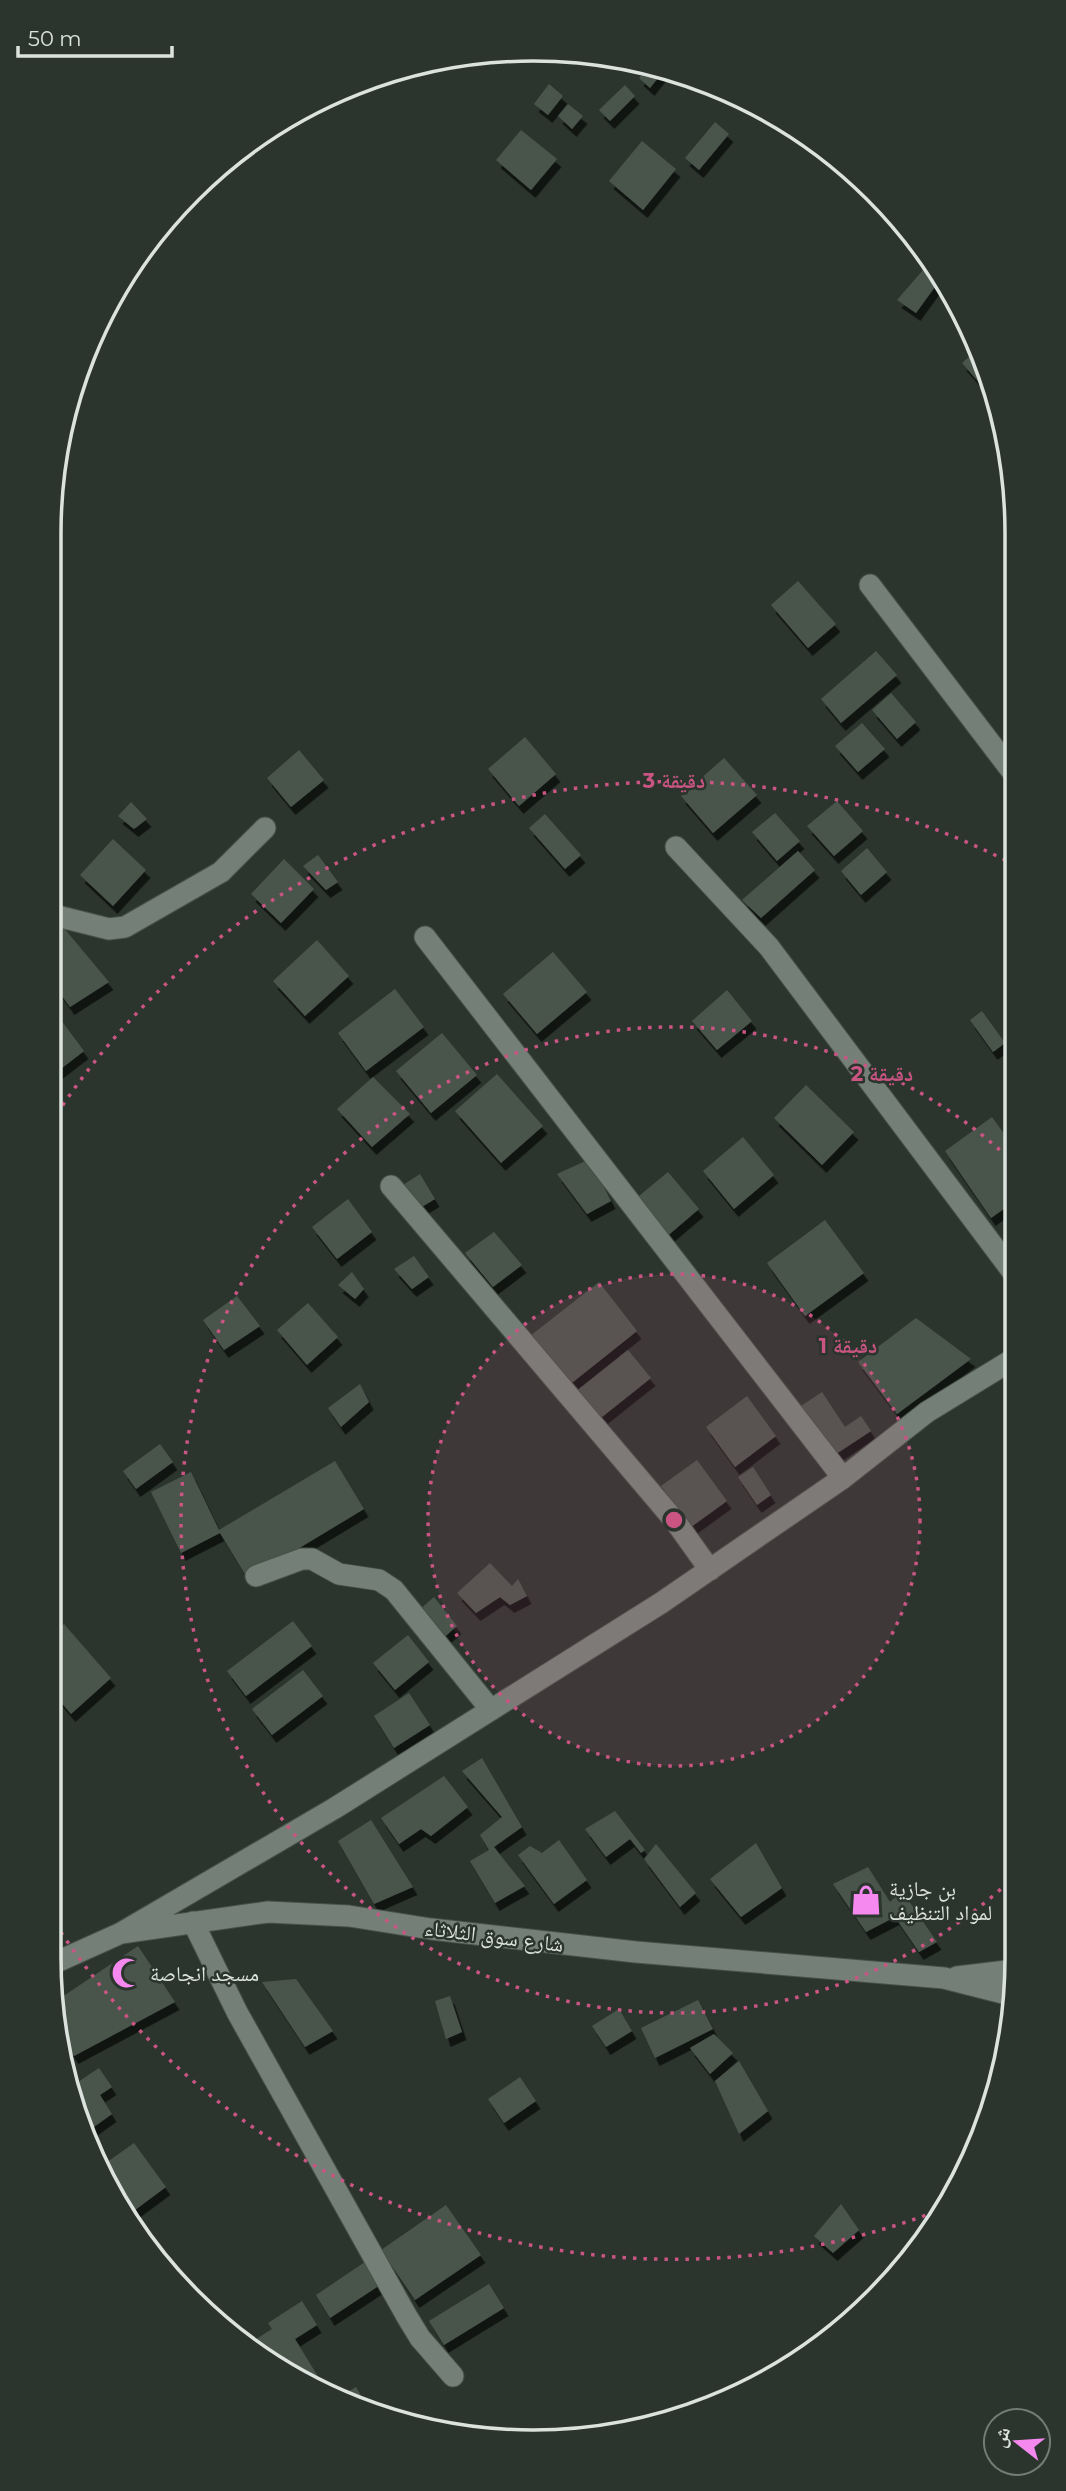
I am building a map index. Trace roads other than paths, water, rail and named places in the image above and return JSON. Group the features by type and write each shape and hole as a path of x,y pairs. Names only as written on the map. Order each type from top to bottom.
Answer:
{"street":[{"path":"870,585 1005,762"},
{"path":"61,917 109,929 125,927 221,872 265,828"},
{"path":"676,847 748,921 776,956 1005,1262"},
{"path":"425,937 843,1478"},
{"path":"391,1186 675,1521 710,1570"},
{"path":"121,1933 335,1808 710,1570 843,1478 928,1412 1005,1364"},
{"path":"256,1576 302,1559 312,1559 339,1574 379,1580 394,1590 491,1710"},
{"name":"شارع سوق الثلاثاء","path":"61,1960 121,1933 268,1912 349,1916 431,1929 636,1952 944,1978"},
{"path":"193,1922 237,2012 406,2315 420,2338 453,2376"},
{"path":"944,1978 1005,1971"},
{"path":"944,1978 1004,1993"}],"place":[{"name":"بن جازية لمواد التنظيف","path":"866,1900"},
{"name":"مسجد انجاصة","path":"127,1973"}]}
